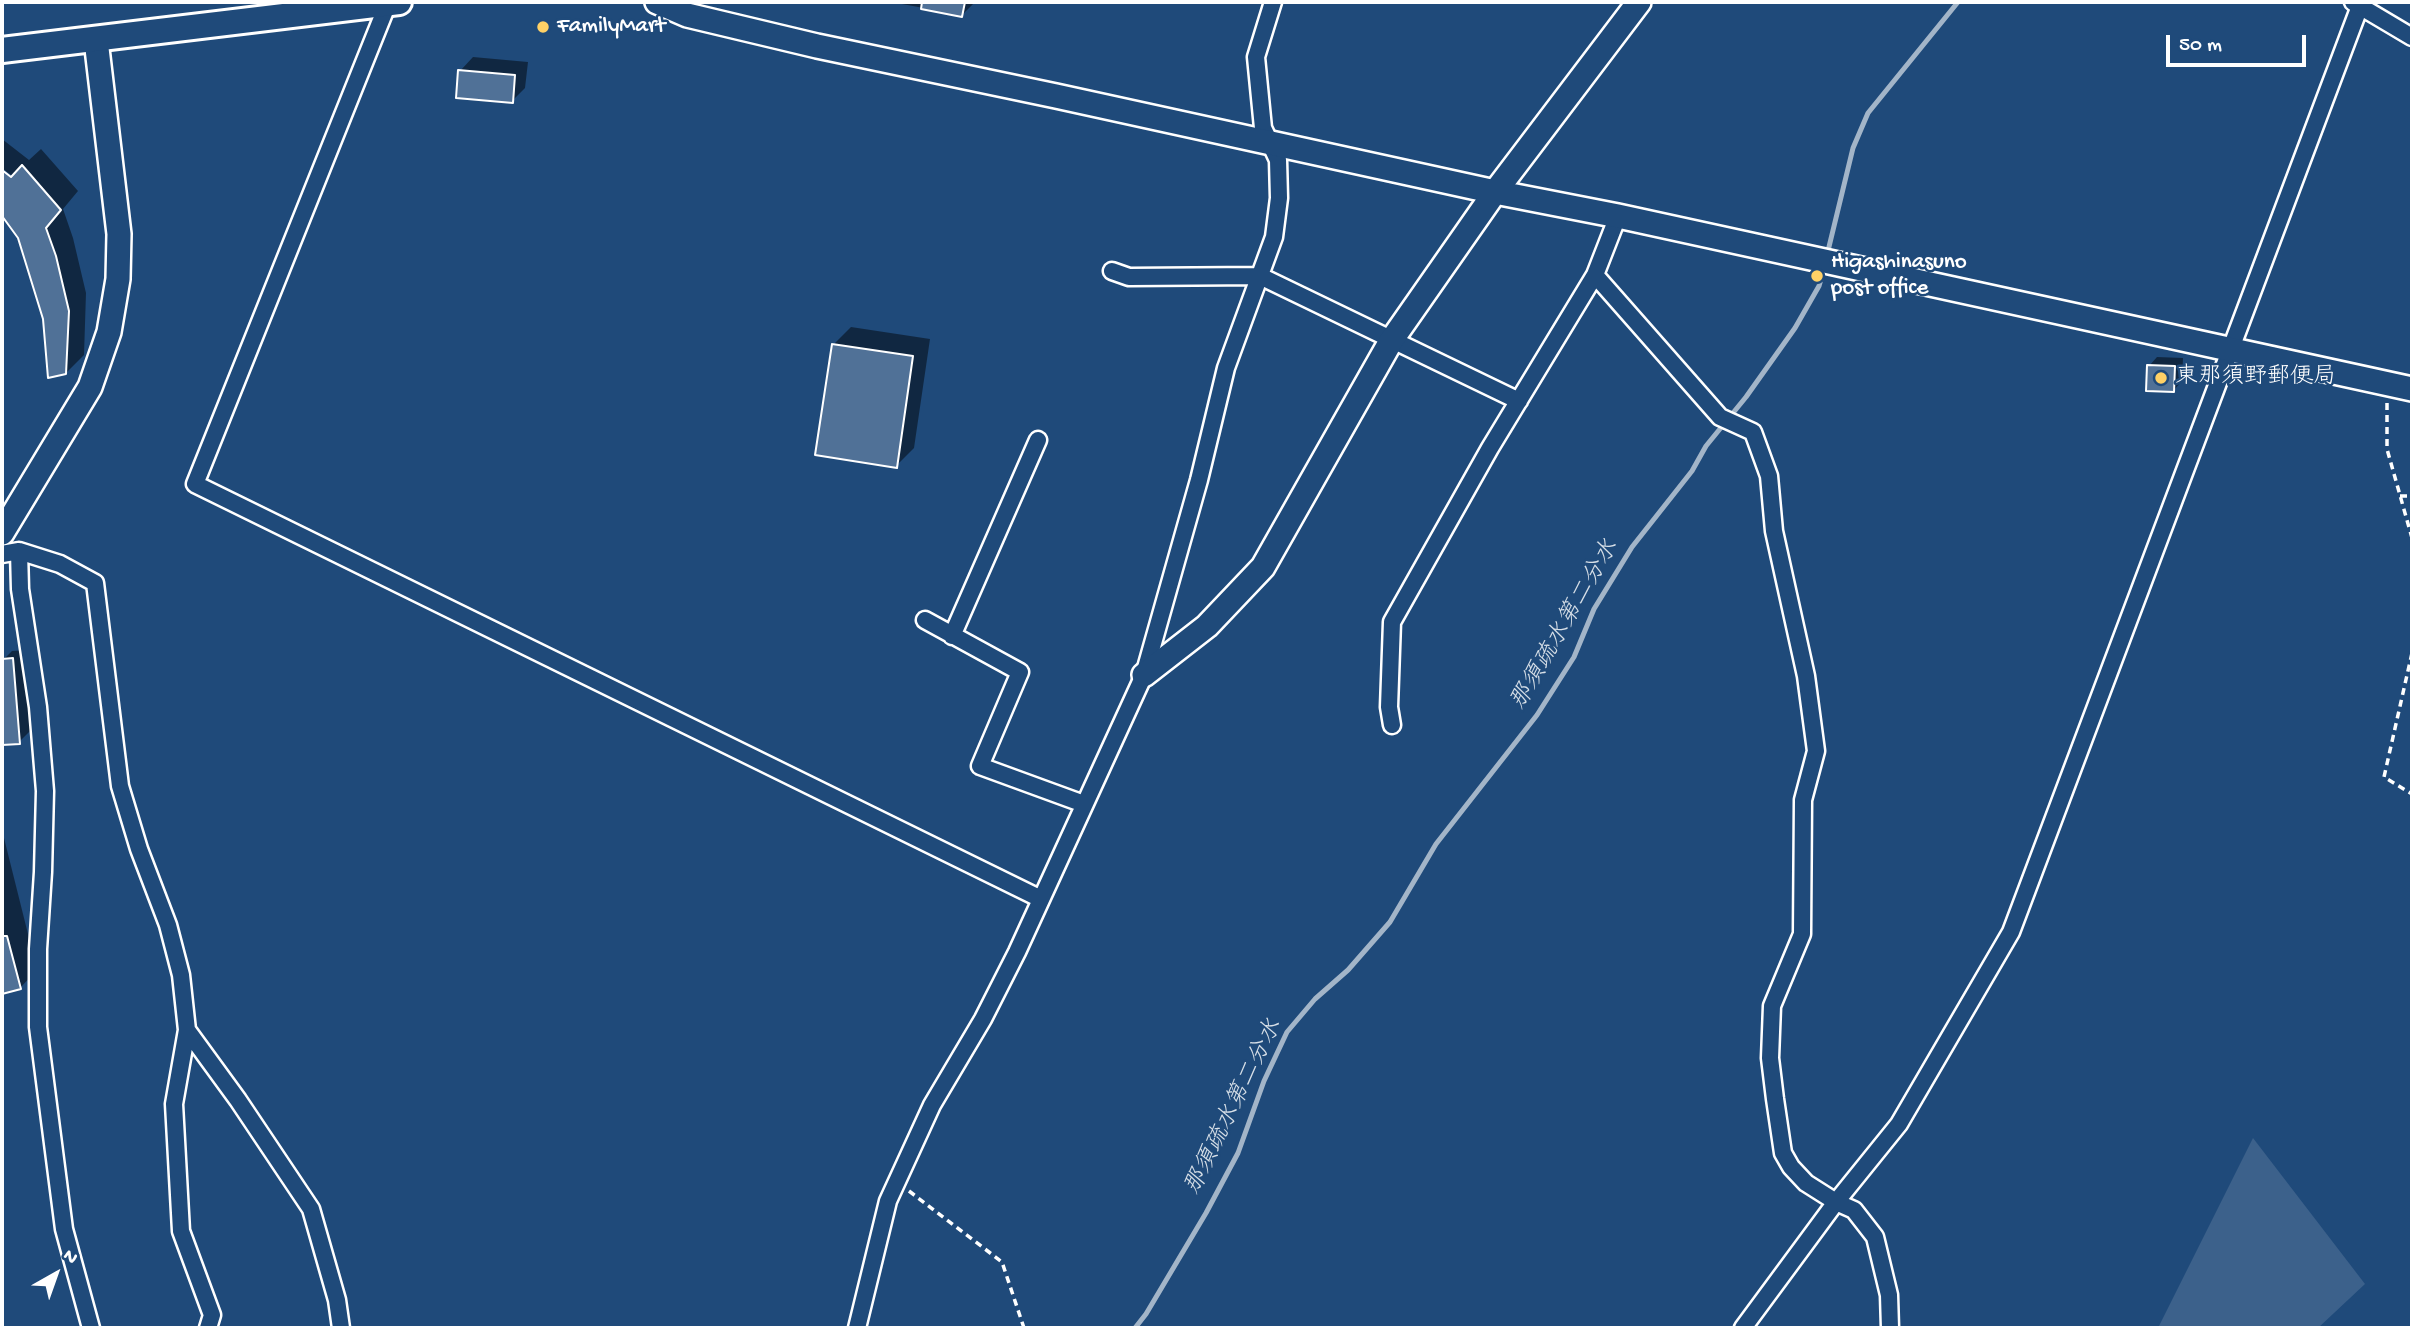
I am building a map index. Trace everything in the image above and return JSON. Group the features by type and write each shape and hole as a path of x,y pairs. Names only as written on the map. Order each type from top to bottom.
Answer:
{"main road":[{"path":"2,50 393,2"}],"street":[{"path":"393,2 195,484 1041,899"},
{"path":"657,2 687,15 817,47 1618,216 2412,389"},
{"path":"857,1328 888,1201 932,1105 983,1019 1144,675 1199,480 1226,368 1274,237 1279,198 1278,160 1263,128 1256,57 1273,2"},
{"path":"1144,675 1207,626 1263,567 1391,341 1495,192 1639,2"},
{"path":"1744,1328 1836,1202 1899,1124 2011,932 2231,349 2356,4 2412,37"},
{"path":"2,533 90,387 109,332 118,279 119,234 96,40"},
{"path":"1392,725 1389,707 1392,622 1595,275 1618,216"},
{"path":"1112,271 1129,277 1260,276 1519,401"},
{"path":"1595,275 1720,417 1753,432 1769,476 1774,531 1806,676 1816,751 1803,800 1802,934 1772,1006 1770,1058 1783,1153 1791,1167 1806,1183 1854,1210 1875,1237 1889,1295 1891,1328"},
{"path":"951,636 1038,440"},
{"path":"2,554 19,551 60,564 96,583 120,786 139,849 168,925 181,975 187,1030 174,1104 181,1231 212,1315 208,1328"},
{"path":"19,551 20,589 38,707 45,791 38,949 38,1027 64,1229 91,1328"},
{"path":"925,620 1020,672 980,766 1084,804"},
{"path":"187,1030 311,1209 337,1300 341,1328"}],"path":[{"path":"2389,384 2387,449 2412,538"},
{"path":"2400,495 2412,496"},
{"path":"2412,653 2384,777 2412,793"},
{"path":"897,1182 1002,1262 1024,1328"}],"shaded area":[{"path":"2253,1138 2365,1284 2318,1328 2158,1328"}],"building":[{"path":"922,2 965,2 962,17 921,9"},
{"path":"458,70 515,75 513,103 456,98"},
{"path":"22,165 61,210 46,228 56,256 69,311 66,374 48,378 43,319 18,238 2,216 2,170 11,177"},
{"path":"832,344 913,356 897,468 815,455"},
{"name":"東那須野郵便局","path":"2147,365 2175,366 2174,392 2146,391"},
{"path":"13,658 20,744 2,745 2,659"},
{"path":"2,936 7,936 21,989 2,994"}],"waterway":[{"name":"那須疏水第二分水","path":"1827,255 1853,148 1868,113 1958,2"},
{"name":"那須疏水第二分水","path":"1135,1328 1206,1213 1238,1153 1264,1081 1287,1032 1315,999 1348,970 1390,922 1436,844 1537,715 1574,657 1594,609 1632,547 1692,471 1706,446 1746,397 1795,328 1819,286 1824,268"}],"place":[{"name":"FamilyMart","path":"543,27"},
{"name":"Higashinasuno post office","path":"1817,276"},
{"name":"東那須野郵便局","path":"2161,378"}]}
